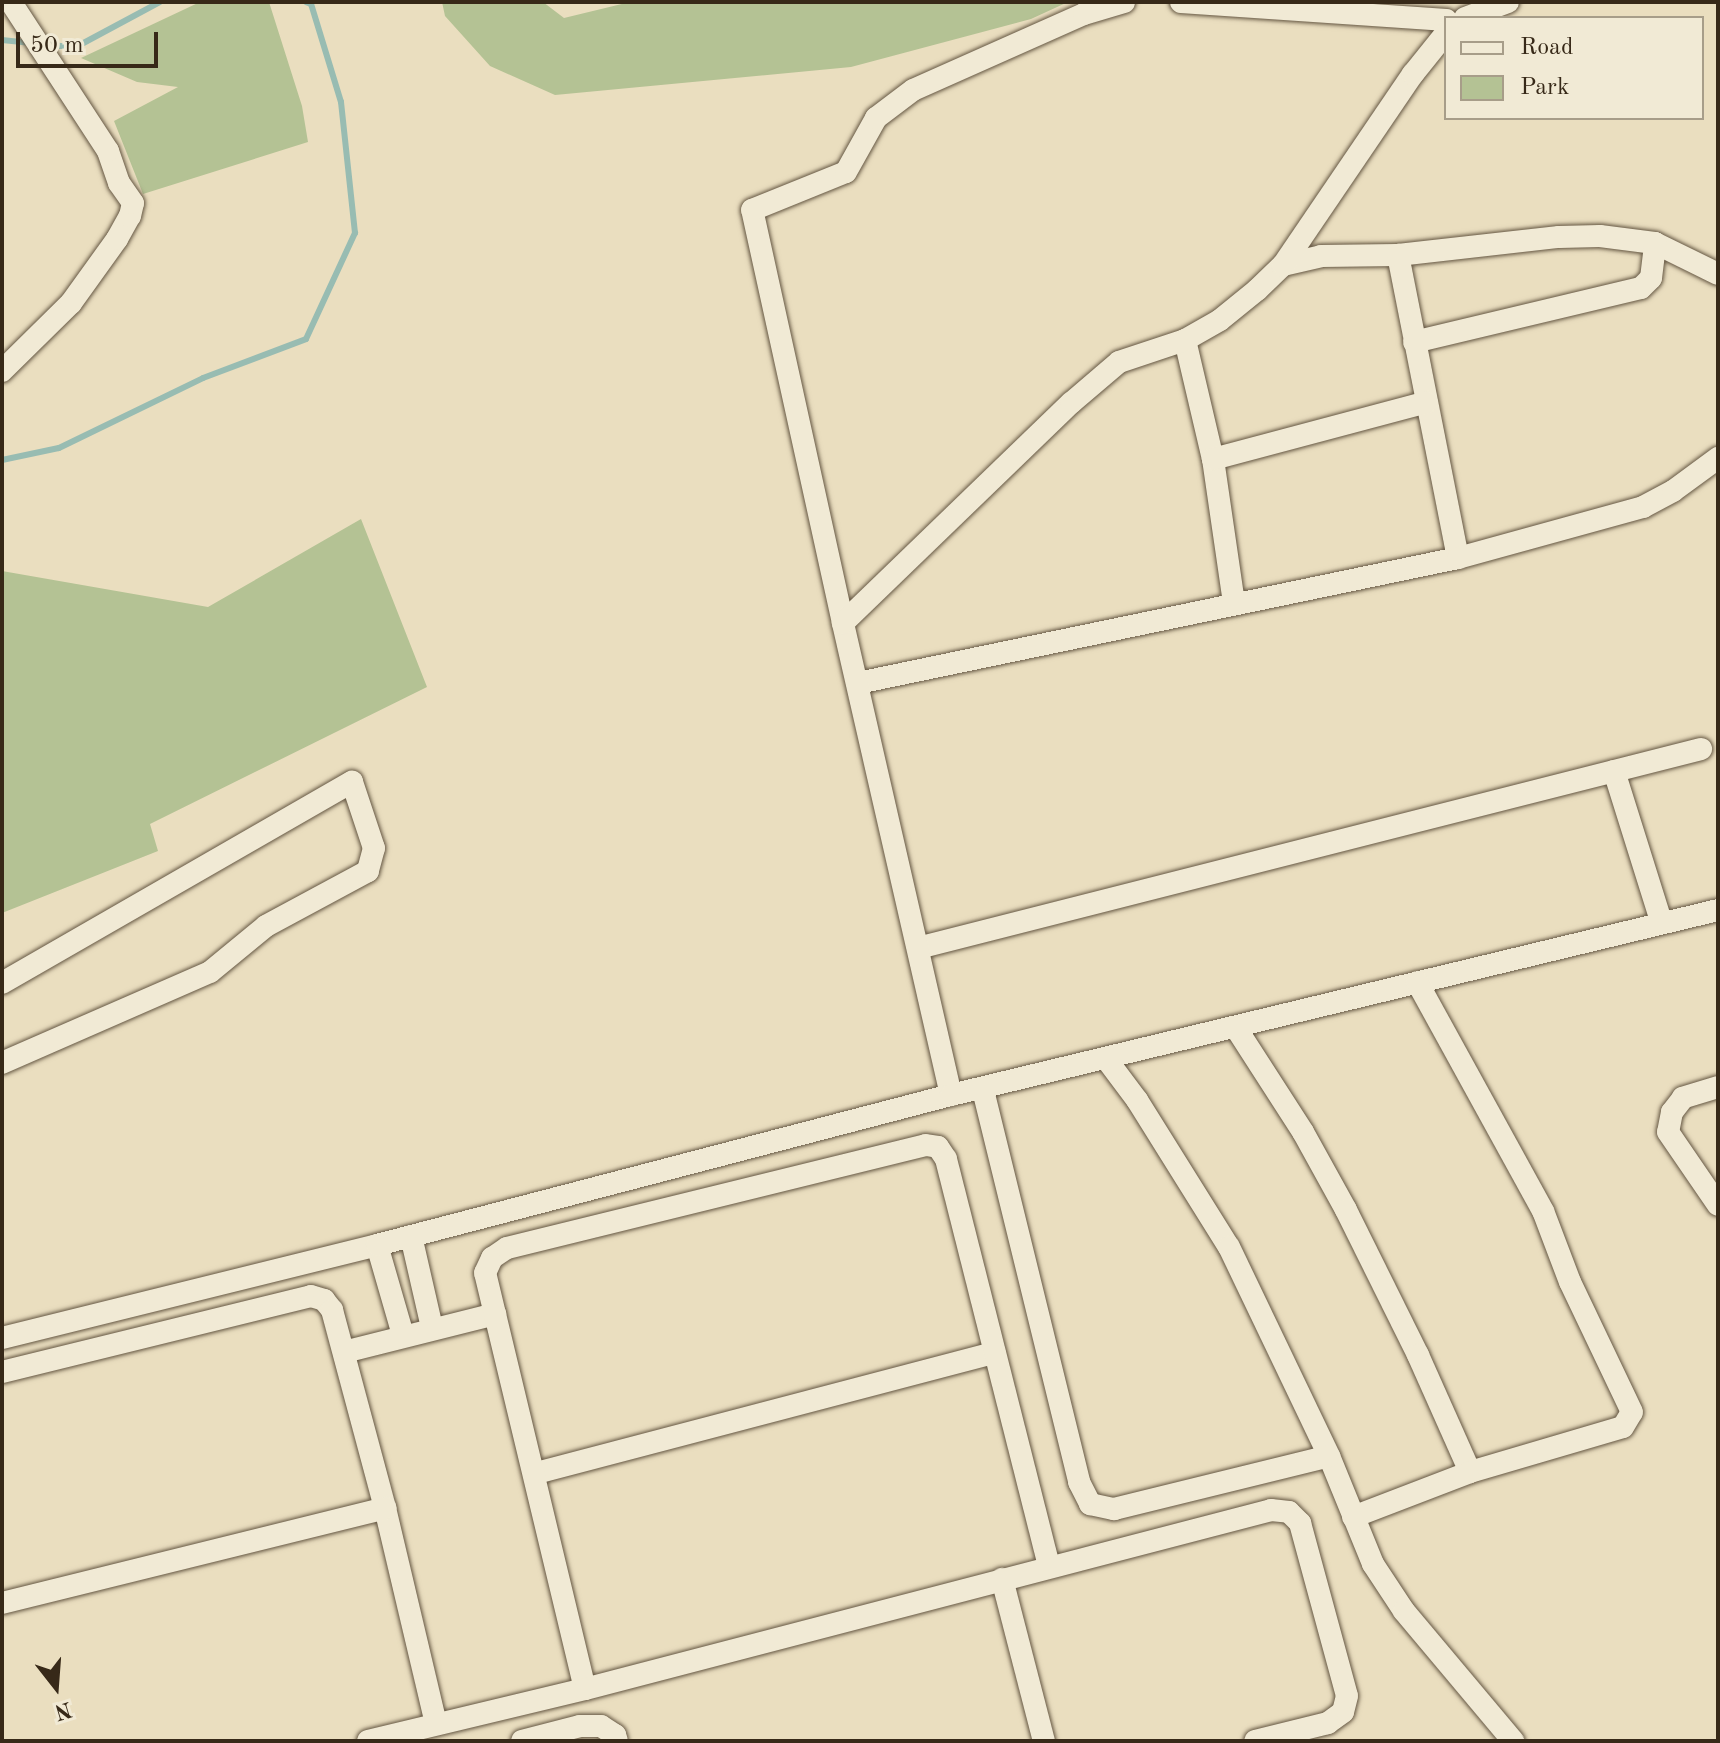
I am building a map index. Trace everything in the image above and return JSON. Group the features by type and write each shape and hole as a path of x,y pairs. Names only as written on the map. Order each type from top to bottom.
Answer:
{"street":[{"path":"2,371 71,303 117,239 133,203 119,183 108,151 11,2"},
{"path":"951,1095 752,210 846,172 876,118 913,90 1084,14 1124,2"},
{"path":"1181,2 1444,20"},
{"path":"1470,16 1508,2"},
{"path":"843,623 1071,403 1119,362 1185,340 1238,308 1283,265 1413,74 1444,35"},
{"path":"1283,265 1321,256 1398,255 1559,237 1600,236 1655,243 1718,274"},
{"path":"1414,342 1641,288 1651,278 1655,243"},
{"path":"1398,255 1458,558"},
{"path":"1185,340 1213,459 1234,603"},
{"path":"1213,459 1427,402"},
{"path":"858,683 1458,558 1643,507 1673,491 1718,458"},
{"path":"918,948 1701,749"},
{"path":"1614,771 1661,921"},
{"path":"2,983 352,782 374,848 368,871 266,926 210,972 2,1063"},
{"path":"2,1338 377,1245 951,1095 1107,1060 1661,921 1718,910"},
{"path":"1353,1517 1470,1472 1623,1427 1632,1412 1570,1282 1543,1211 1417,982"},
{"path":"1236,1028 1303,1132 1346,1210 1418,1355 1470,1472"},
{"path":"1107,1060 1137,1100 1229,1247 1329,1456 1373,1564 1404,1611 1513,1741"},
{"path":"1718,1087 1683,1098 1672,1112 1668,1132 1718,1205"},
{"path":"983,1090 1079,1482 1090,1504 1114,1509 1329,1456"},
{"path":"585,1689 536,1473 485,1273 492,1258 507,1248 926,1145 938,1147 946,1159 1049,1567"},
{"path":"411,1236 432,1328"},
{"path":"377,1245 403,1335"},
{"path":"2,1372 311,1296 324,1300 332,1310 344,1352 436,1724"},
{"path":"344,1352 495,1314"},
{"path":"536,1473 995,1353"},
{"path":"2,1603 385,1508"},
{"path":"368,1741 585,1689 1271,1510 1289,1512 1300,1523 1347,1696 1343,1712 1328,1723 1255,1741"},
{"path":"1002,1579 1044,1741"},
{"path":"522,1741 580,1726 601,1726 615,1735 617,1741"}],"green space":[{"path":"200,2 269,2 302,106 308,142 143,194 114,121 178,87 137,82 81,58"},
{"path":"442,2 543,2 564,18 630,2 1068,2 1031,19 851,67 555,95 490,66 445,16"},
{"path":"361,519 427,687 150,824 158,851 2,913 2,571 208,607"}],"waterway":[{"path":"47,45 76,47 160,2"},
{"path":"2,460 59,448 203,378 306,339 355,233 341,102 311,4 306,2"},
{"path":"2,40 32,43"}]}
